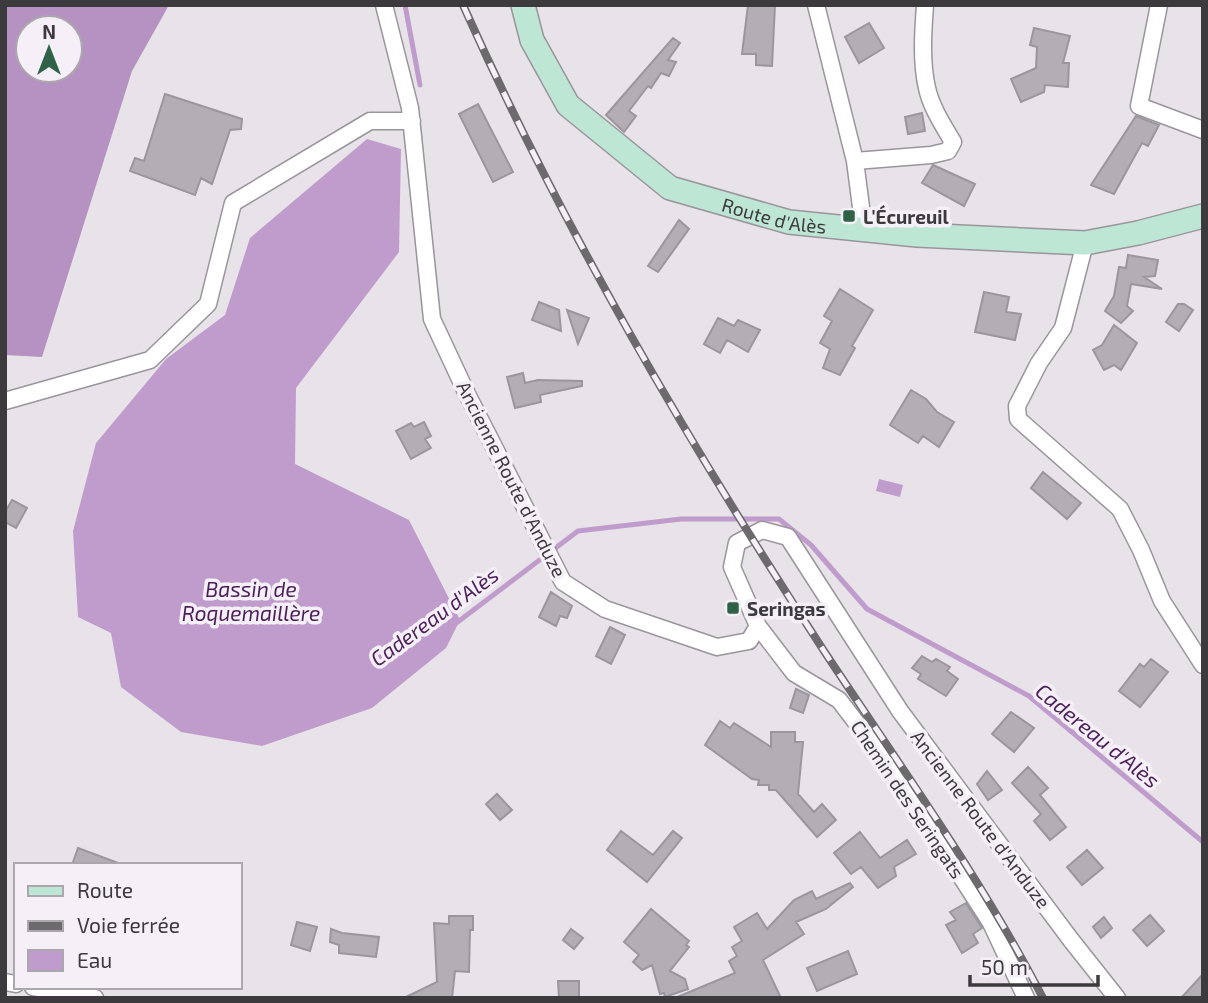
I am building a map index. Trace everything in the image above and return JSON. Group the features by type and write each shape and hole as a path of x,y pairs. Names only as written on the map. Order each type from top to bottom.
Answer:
{"main road":[{"name":"Route d'Alès","path":"523,5 531,40 568,105 670,188 789,222 917,235 1085,243 1203,216"}],"street":[{"name":"Ancienne Route d'Anduze","path":"384,5 412,121 432,319 467,394 563,582 605,609 716,647 749,641 758,625 732,567 737,543 762,530 788,537 900,711 1117,998"},
{"path":"816,5 855,161 864,230"},
{"path":"855,161 931,155 948,151 953,142 937,114 927,87 923,35 925,5"},
{"path":"1159,5 1139,106 1203,130"},
{"path":"5,401 149,360 208,304 233,203 370,121 412,121"},
{"path":"1085,243 1063,328 1039,363 1017,406 1018,419 1120,509 1162,601 1203,665"},
{"name":"Chemin des Seringats","path":"758,625 794,673 839,700 891,768 991,923 1026,998"},
{"path":"44,989 95,998"}],"shaded area":[{"path":"5,5 169,5 132,71 42,357 5,355"}],"water":[{"name":"Bassin de Roquemaillère","path":"367,139 401,149 399,252 296,388 295,464 409,520 460,620 446,648 372,708 262,746 181,732 121,687 111,633 78,617 73,531 96,443 166,359 225,315 250,238"},
{"path":"879,479 903,485 900,497 876,491"}],"building":[{"path":"748,5 775,5 772,66 756,65 756,54 742,54"},
{"path":"869,23 884,48 859,63 845,37"},
{"path":"1034,28 1070,36 1063,63 1069,63 1068,87 1045,85 1044,92 1021,102 1011,79 1036,68 1037,47 1030,45"},
{"path":"673,38 680,43 668,60 676,62 669,76 661,73 651,88 648,86 629,111 636,116 624,132 606,115"},
{"path":"165,94 242,119 241,129 230,130 212,184 201,178 195,195 130,171 135,158 144,161"},
{"path":"478,104 513,172 493,182 459,114"},
{"path":"922,113 925,131 908,134 905,117"},
{"path":"1136,116 1159,125 1148,146 1142,143 1114,194 1091,185"},
{"path":"933,165 975,184 964,206 922,183"},
{"path":"679,220 689,229 658,272 648,266"},
{"path":"1128,255 1158,260 1155,276 1144,277 1162,289 1131,284 1127,306 1133,311 1121,323 1105,311 1114,296 1119,267 1126,268"},
{"path":"840,289 873,310 852,346 855,348 840,375 823,368 830,349 820,343 832,321 824,316"},
{"path":"984,292 1009,297 1006,312 1021,314 1015,340 975,332"},
{"path":"539,302 559,310 561,331 532,320"},
{"path":"1178,304 1184,304 1193,310 1179,331 1166,322"},
{"path":"567,310 589,318 578,344"},
{"path":"718,318 734,326 738,320 760,330 748,352 727,340 720,353 704,344"},
{"path":"1114,325 1137,343 1121,370 1114,365 1104,370 1093,350 1102,345"},
{"path":"523,373 525,383 538,380 582,381 582,386 540,395 541,402 515,408 507,377"},
{"path":"911,390 926,399 937,412 954,422 939,447 923,436 918,443 890,425"},
{"path":"424,422 431,436 425,439 431,448 411,459 396,431 411,423 414,427"},
{"path":"1043,472 1081,503 1067,519 1031,488"},
{"path":"12,500 27,508 16,528 5,522 5,512"},
{"path":"551,592 572,606 567,618 560,616 556,626 539,617"},
{"path":"610,627 625,635 611,664 596,656"},
{"path":"922,656 932,662 936,659 950,667 947,671 958,679 946,696 918,679 921,674 912,668"},
{"path":"1151,659 1168,672 1140,707 1119,691 1140,664 1144,667"},
{"path":"796,689 809,695 803,713 790,708"},
{"path":"1011,712 1034,728 1014,752 992,734"},
{"path":"720,721 730,728 734,723 771,747 771,732 795,732 795,742 803,742 798,794 814,812 822,804 836,820 817,837 776,790 769,790 769,785 758,785 759,780 752,779 705,745"},
{"path":"1028,767 1048,788 1040,795 1066,827 1050,840 1034,821 1041,814 1012,783"},
{"path":"987,771 1002,790 988,800 977,784"},
{"path":"497,794 512,810 500,820 486,804"},
{"path":"621,831 653,855 673,831 682,838 647,882 607,850"},
{"path":"860,832 880,858 907,840 916,854 894,867 896,876 878,888 861,867 851,874 834,853"},
{"path":"78,848 118,863 73,863"},
{"path":"1087,850 1103,868 1082,885 1067,867"},
{"path":"850,883 853,887 826,909 796,922 804,934 763,960 781,998 675,998 735,973 729,961 737,956 732,947 742,941 734,927 757,913 767,929 794,900 812,891 816,899"},
{"path":"966,903 982,928 973,934 978,943 962,953 946,925 956,920 950,912"},
{"path":"651,909 689,941 686,945 689,947 670,971 685,979 688,989 665,997 664,993 660,994 652,965 642,970 633,962 639,955 624,942"},
{"path":"1150,915 1164,931 1147,946 1133,930"},
{"path":"449,916 473,916 469,972 455,971 452,998 404,998 437,982 434,923 449,924"},
{"path":"1104,917 1112,928 1101,938 1093,927"},
{"path":"297,922 317,927 310,951 291,945"},
{"path":"331,929 342,933 379,937 376,957 339,953 339,945 330,942"},
{"path":"571,929 583,938 574,949 563,940"},
{"path":"848,951 857,974 817,991 807,968"},
{"path":"1203,974 1203,998 1181,998"},
{"path":"558,981 579,981 579,998 559,998"}],"waterway":[{"name":"Cadereau d'Alès","path":"405,5 420,85"},
{"name":"Cadereau d'Alès","path":"455,624 578,531 681,519 779,519 811,545 867,609 1029,696 1203,842"}],"railway":[{"path":"463,5 543,172 677,415 774,573 993,908 1043,998"}],"place":[{"name":"L'Écureuil","path":"849,216"},
{"name":"Seringas","path":"733,608"}]}
